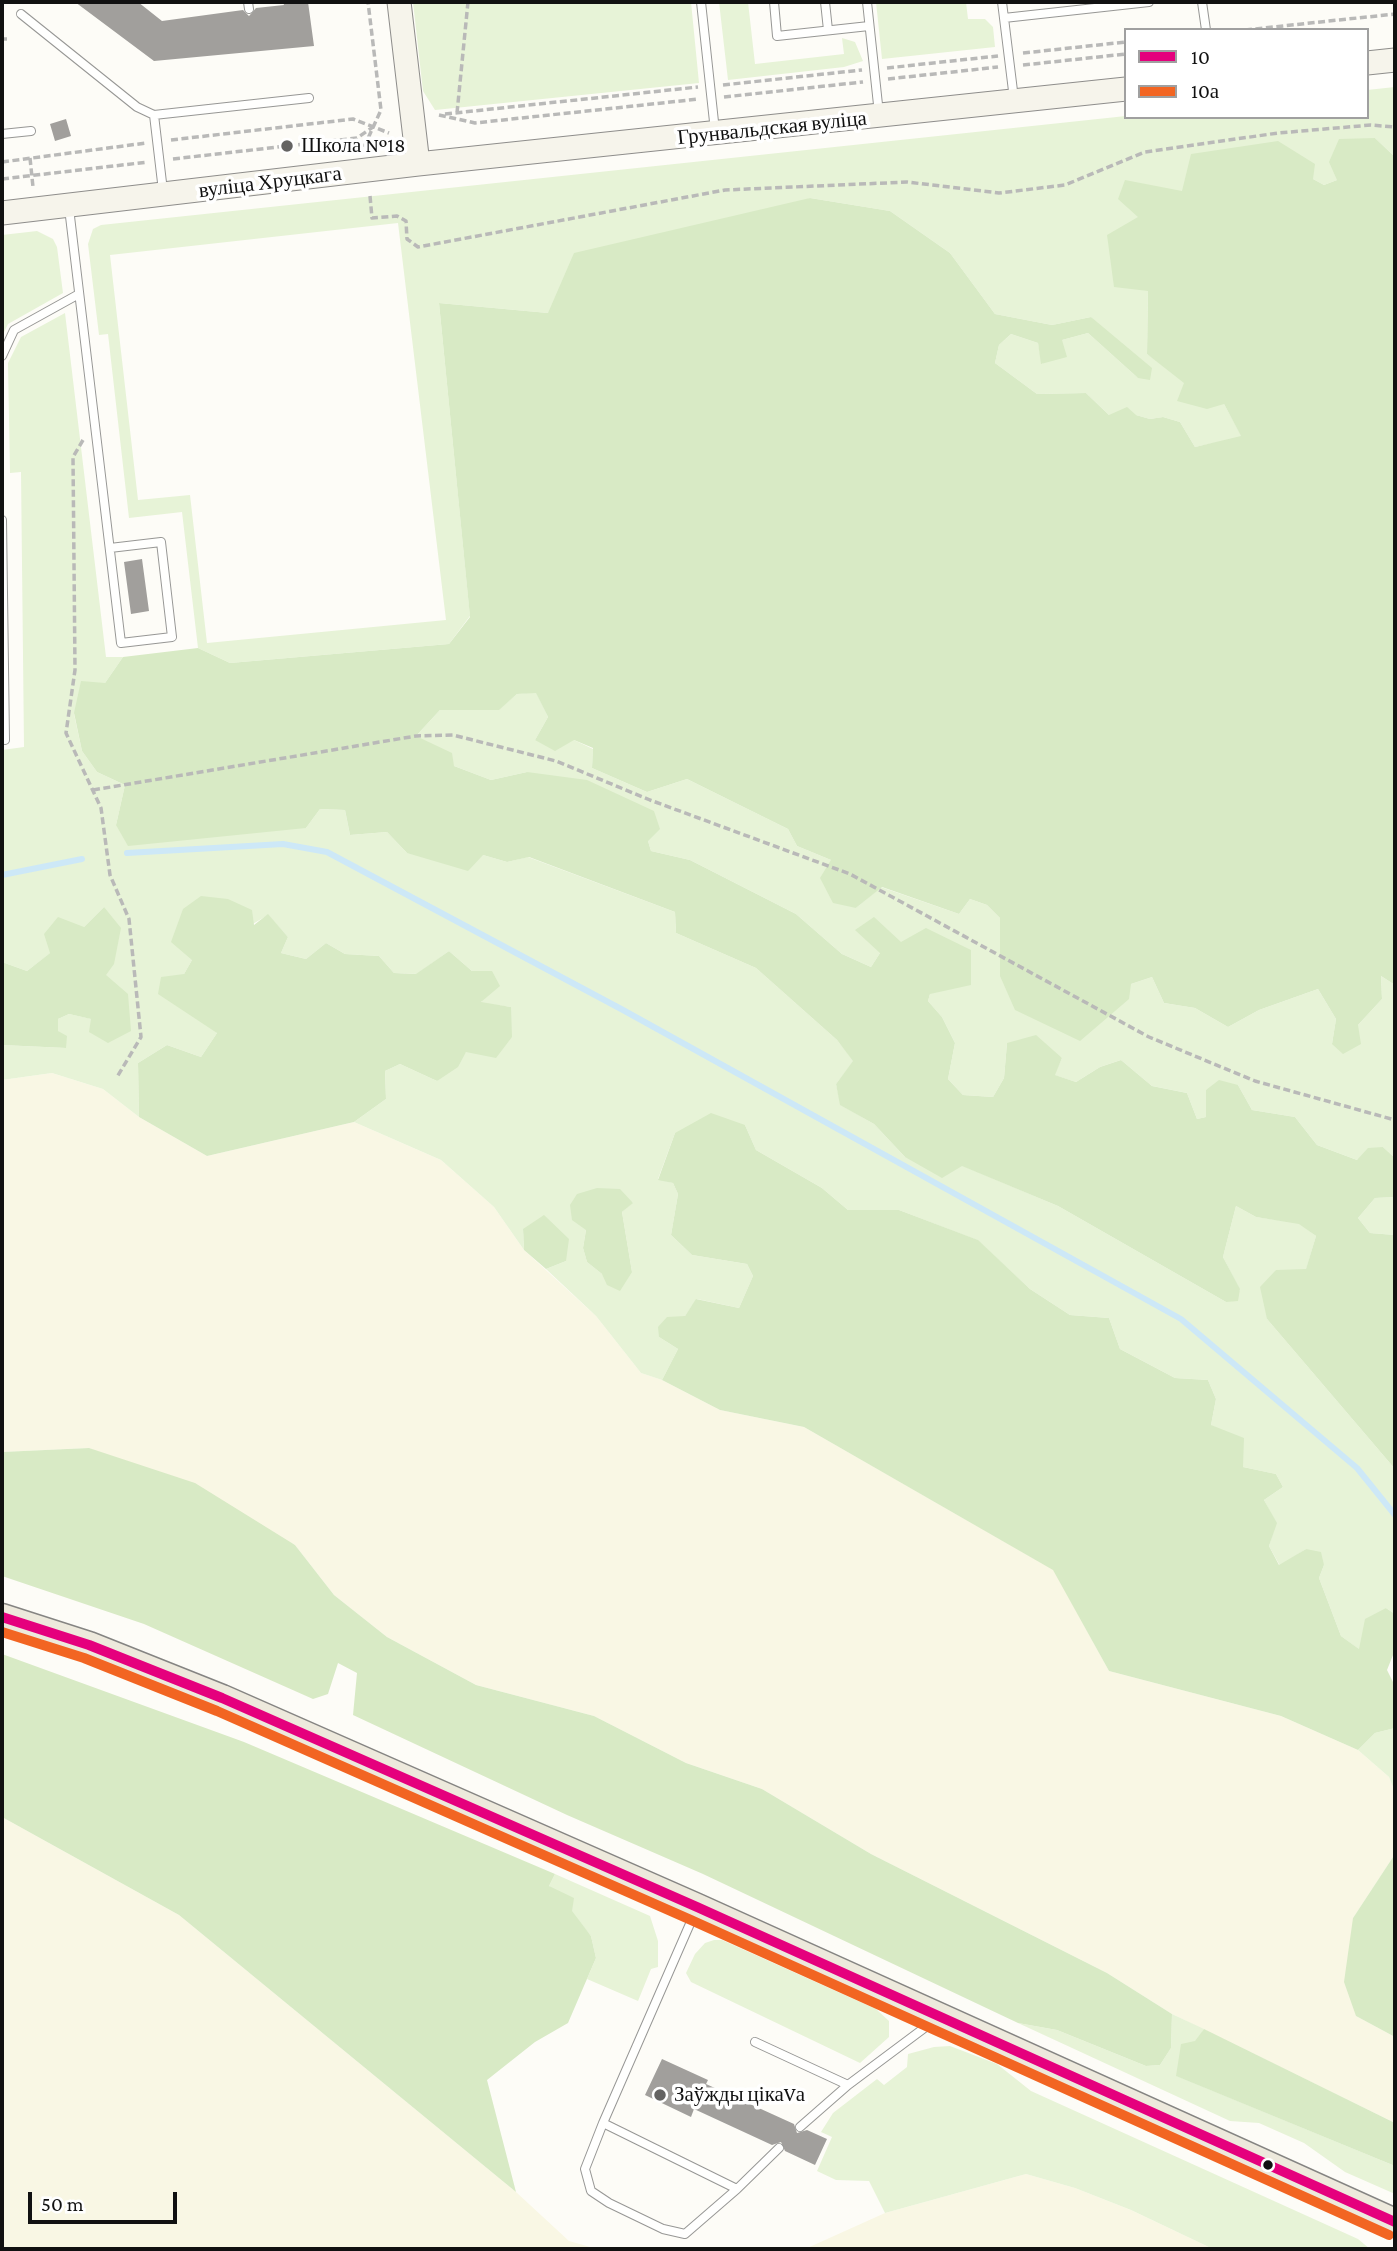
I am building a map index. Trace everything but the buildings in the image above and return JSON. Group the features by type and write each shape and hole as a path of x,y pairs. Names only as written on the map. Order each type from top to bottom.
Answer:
{"main road":[{"path":"399,2 418,164"},
{"path":"1369,63 1395,60"},
{"name":"Грунвальдская вуліца","path":"418,164 1124,89"},
{"name":"вуліца Хруцкага","path":"2,213 418,164"},
{"path":"2,1617 89,1645 222,1698 697,1907 1395,2222"}],"lane":[{"path":"701,2 715,134"},
{"path":"774,2 778,36 869,26"},
{"path":"825,2 828,30"},
{"path":"867,2 879,117"},
{"path":"1002,2 1014,102"},
{"path":"1004,18 1149,2"},
{"path":"1202,2 1206,28"},
{"path":"22,14 137,107 155,115 309,98"},
{"path":"155,115 163,194"},
{"path":"2,134 31,131"},
{"path":"69,205 121,643 172,637 161,542 110,548"},
{"path":"2,356 14,330 79,294"},
{"path":"2,520 5,740"},
{"path":"697,1907 585,2169 591,2191 609,2203 663,2229 685,2234 779,2148"},
{"path":"800,2127 848,2085 940,2016"},
{"path":"755,2042 848,2085"},
{"path":"603,2123 737,2189"}],"path":[{"path":"364,147 381,110 369,2"},
{"path":"457,113 468,2"},
{"path":"1264,28 1395,14"},
{"path":"1124,42 439,115 475,123 1124,54"},
{"path":"2,162 353,119 389,133"},
{"path":"370,197 372,218 397,216 406,221 407,239 418,247 724,190 907,182 999,193 1065,185 1145,152 1278,133 1371,125 1395,127"},
{"path":"2,179 357,138 373,127"},
{"path":"94,419 74,457 75,670 66,733 101,808 110,875 129,919 141,1037 117,1077"},
{"path":"93,790 416,736 453,735 530,754 556,761 650,800 850,874 1161,1042 1255,1081 1395,1120"}],"shaded area":[{"path":"52,1073 103,1089 139,1117 207,1156 354,1122 441,1160 494,1207 524,1250 596,1316 641,1373 662,1380 720,1410 804,1427 1054,1570 1109,1671 1281,1716 1358,1750 1389,1777 1395,1792 1395,1854 1353,1918 1356,2016 1395,2037 1395,2123 1172,2014 1107,1973 871,1854 762,1789 686,1763 594,1716 476,1685 387,1637 334,1595 295,1545 89,1448 2,1452 2,1080"},
{"path":"2,1817 179,1915 516,2192 569,2241 597,2249 2,2249"},
{"path":"1026,2174 1075,2188 1131,2210 1213,2249 805,2249 885,2213"}],"green space":[{"path":"413,2 691,2 699,83 435,110 423,91"},
{"path":"719,2 748,2 755,64 844,54 842,38 855,42 863,61 844,67 728,80"},
{"path":"876,2 966,2 968,19 985,19 993,27 995,47 882,59"},
{"path":"1395,87 1395,157 1375,138 1337,180 1324,185 1313,179 1182,191 1139,217 1148,291 1147,354 1224,404 1242,437 1195,447 1180,422 1163,417 1150,419 1136,415 1109,415 1086,393 1037,394 995,363 999,345 1011,334 1038,343 1042,364 1062,340 1088,333 1138,378 1091,317 1052,325 995,314 950,253 890,211 810,198 548,313 439,303 470,616 449,644 230,663 198,648 182,512 129,518 108,334 99,335 88,244 93,229 101,225 1124,116 1124,119 1369,119 1369,90","holes":["398,223 446,620 207,643 190,495 138,500 110,255"]},
{"path":"1375,138 1395,157 1395,985 1381,976 1382,999 1358,1025 1361,1044 1343,1054 1332,1044 1336,1019 1318,989 1259,1010 1228,1027 1195,1008 1164,1003 1152,977 1131,984 1129,999 1080,1041 1015,1010 1000,976 1000,918 987,905 970,899 959,914 882,887 856,908 833,903 820,878 831,860 797,846 788,829 687,779 647,792 592,768 593,748 574,740 555,751 535,740 548,717 536,693 517,694 499,710 440,710 416,736 452,753 454,766 491,780 527,772 587,780 654,811 660,829 648,841 651,851 690,860 796,914 842,954 871,967 880,953 855,930 874,917 901,942 926,928 971,950 971,985 930,994 928,1001 942,1017 955,1043 948,1079 963,1095 993,1097 1004,1078 1007,1043 1036,1035 1062,1058 1055,1075 1076,1082 1100,1067 1121,1060 1152,1086 1187,1093 1197,1119 1206,1117 1206,1090 1219,1080 1238,1085 1252,1110 1295,1117 1317,1145 1357,1160 1368,1148 1383,1147 1395,1158 1395,1197 1375,1198 1358,1218 1370,1233 1395,1235 1395,1469 1267,1319 1260,1287 1276,1270 1306,1269 1316,1236 1299,1224 1256,1217 1236,1206 1223,1257 1240,1289 1238,1301 1226,1302 1058,1206 962,1166 942,1178 905,1157 874,1124 840,1105 836,1084 853,1061 837,1040 756,968 676,933 675,912 529,857 507,862 483,855 468,871 407,853 387,832 350,835 345,810 320,809 306,828 128,846 116,825 125,785 97,772 82,751 74,713 81,681 105,683 123,657 198,648 230,663 449,644 470,617 439,303 548,313 574,253 810,198 890,211 950,253 995,314 1052,325 1091,317 1152,368 1150,380 1138,378 1088,333 1062,340 1067,357 1041,364 1038,343 1011,334 999,345 995,363 1037,394 1086,393 1109,415 1127,407 1136,415 1150,419 1163,417 1180,422 1195,447 1241,436 1224,404 1207,409 1177,401 1184,383 1147,354 1148,291 1114,287 1107,235 1138,217 1118,199 1125,180 1182,191 1191,154 1278,141 1315,164 1313,179 1324,185 1337,180 1329,162 1339,139"},
{"path":"37,231 53,239 57,247 63,293 8,324 2,336 2,235"},
{"path":"65,313 106,657 123,657 105,683 74,714 82,751 97,772 125,785 116,825 306,828 320,809 345,810 350,835 387,832 407,853 483,855 507,862 528,857 675,912 676,933 756,968 837,1040 854,1061 836,1084 841,1105 874,1124 905,1157 961,1165 1058,1206 1226,1302 1240,1290 1223,1257 1236,1206 1256,1217 1299,1223 1316,1236 1306,1270 1276,1270 1267,1319 1395,1469 1395,1614 1386,1608 1360,1650 1341,1636 1319,1578 1324,1565 1306,1549 1280,1566 1269,1546 1276,1523 1264,1500 1283,1487 1276,1474 1243,1467 1211,1425 1216,1399 1208,1380 1175,1378 1120,1349 1109,1318 1070,1315 1030,1289 977,1240 899,1210 848,1210 822,1188 756,1150 745,1125 675,1133 658,1179 673,1183 678,1194 671,1235 692,1255 747,1264 753,1276 739,1308 697,1299 685,1316 659,1337 678,1349 662,1380 641,1373 596,1316 546,1269 566,1261 523,1229 524,1250 494,1207 441,1160 354,1122 386,1099 385,1071 400,1064 437,1081 511,1007 481,1003 492,972 472,971 449,951 417,974 394,973 379,956 345,954 326,943 306,959 281,953 288,937 268,915 192,960 184,974 217,1033 201,1057 167,1045 138,1063 139,1117 103,1089 52,1073 2,1080 2,1045 66,1048 58,1031 58,1019 69,1014 92,1019 105,975 104,907 84,927 27,971 2,962 2,750 24,747 21,472 10,473 8,363 21,337","holes":["633,1202 622,1212 632,1272 602,1274 587,1262 583,1248 586,1230"]},
{"path":"536,692 548,717 535,740 574,740 593,749 592,768 647,792 687,779 788,829 797,846 831,860 856,908 881,887 959,914 970,899 987,905 1000,918 1000,976 1131,984 1152,977 1164,1003 1195,1008 1228,1027 1259,1010 1318,989 1336,1019 1332,1044 1358,1025 1382,999 1381,976 1395,985 1395,1158 1383,1147 1357,1160 1317,1145 1295,1117 1252,1110 1238,1085 1206,1090 1206,1117 1197,1119 1187,1093 1152,1086 1121,1060 1100,1067 1076,1082 1054,1075 1062,1058 1007,1043 1004,1078 993,1097 963,1095 948,1079 955,1043 942,1017 928,1001 930,994 901,942 880,953 871,967 842,954 796,914 690,860 651,851 648,841 527,772 491,780 454,766 416,736 440,710 498,710 517,694"},
{"path":"201,896 228,899 252,910 254,925 268,914 288,937 281,953 306,959 326,943 345,954 379,956 394,973 416,974 449,951 472,971 492,971 500,986 481,1002 511,1007 512,1037 496,1058 466,1052 458,1067 437,1081 400,1064 385,1071 386,1099 354,1122 207,1156 139,1117 138,1063 167,1045 201,1057 217,1033 158,994 161,977 184,974 192,960 171,942 183,909"},
{"path":"104,907 121,928 114,964 106,975 128,994 131,1031 108,1043 89,1032 91,1019 69,1014 58,1019 58,1031 67,1036 66,1048 2,1045 2,962 27,971 50,953 44,934 58,917 84,927"},
{"path":"711,1113 745,1125 756,1150 822,1188 848,1210 899,1210 978,1240 1030,1289 1070,1315 1109,1318 1120,1349 1175,1378 1208,1380 1216,1399 1211,1425 1244,1438 1243,1467 1276,1474 1283,1487 1264,1500 1277,1523 1269,1546 1279,1565 1306,1549 1321,1552 1324,1565 1319,1578 1341,1636 1359,1649 1365,1619 1386,1608 1395,1614 1395,1650 1387,1670 1395,1686 1395,1728 1375,1733 1358,1750 1281,1716 1109,1671 1053,1570 804,1427 720,1410 662,1380 678,1349 659,1337 658,1327 667,1317 685,1316 696,1299 739,1308 753,1276 747,1264 692,1255 671,1235 678,1194 673,1183 658,1180 675,1133"},
{"path":"597,1188 620,1189 633,1203 622,1212 632,1272 620,1291 607,1285 602,1274 587,1262 583,1248 586,1230 572,1220 570,1205 577,1194"},
{"path":"1395,1197 1395,1235 1370,1233 1358,1218 1375,1198"},
{"path":"544,1215 569,1239 566,1261 546,1269 524,1250 523,1229"},
{"path":"89,1448 195,1483 295,1545 334,1595 387,1637 476,1685 594,1716 686,1763 762,1789 871,1854 1107,1973 1172,2014 1171,2048 1160,2065 1146,2066 1057,2030 1018,2023 703,1874 567,1815 353,1715 357,1673 338,1663 328,1694 313,1699 144,1624 2,1576 2,1452"},
{"path":"2,1654 244,1742 555,1874 549,1886 574,1898 572,1911 591,1936 596,1958 568,2023 535,2042 487,2080 516,2192 179,1915 2,1817"},
{"path":"1395,1728 1395,1792 1389,1777 1358,1750 1375,1733"},
{"path":"1395,1854 1395,2037 1356,2016 1344,1982 1353,1918"},
{"path":"555,1874 650,1916 658,1941 658,1967 651,1969 638,2001 587,1979 596,1958 591,1936 549,1886"},
{"path":"722,1940 876,2009 889,2021 889,2037 860,2063 691,1982 686,1973 695,1954 705,1943"},
{"path":"1172,2014 1204,2029 1177,2076 1395,2166 1395,2194 1345,2172 1304,2143 1259,2123 1230,2121 1018,2023 1057,2030 1146,2066 1160,2065 1171,2048"},
{"path":"1204,2029 1395,2123 1395,2166 1176,2076 1181,2044 1195,2041"},
{"path":"950,2046 997,2064 1031,2091 1358,2239 1370,2249 1213,2249 1131,2210 1075,2188 1026,2174 885,2213 869,2181 836,2180 817,2171 832,2137 821,2132 833,2113 877,2079 884,2085 907,2067 908,2054"}],"waterway":[{"path":"127,853 283,844 327,852 623,1010 1181,1319 1357,1468 1395,1515"},
{"path":"2,875 82,859"}],"transit line":[{"name":"10","path":"2,1617 89,1645 222,1698 697,1907 1395,2222"},
{"name":"10а","path":"2,1632 84,1658 217,1711 691,1920 1389,2235"}],"place":[{"name":"Школа №18","path":"287,146"},
{"name":"Заўжды цікаVа","path":"660,2095"}]}
